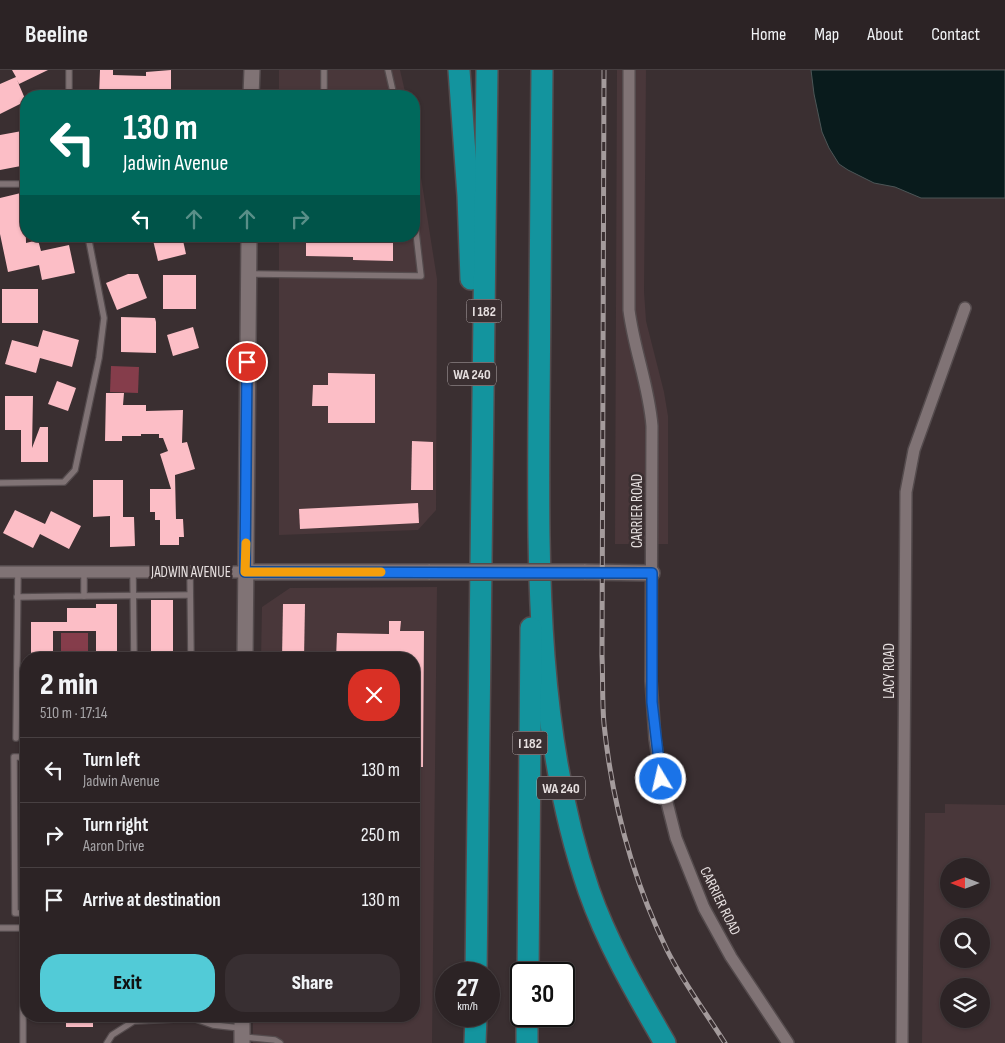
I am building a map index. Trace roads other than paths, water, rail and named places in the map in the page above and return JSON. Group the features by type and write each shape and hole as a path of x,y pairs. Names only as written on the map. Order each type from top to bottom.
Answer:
{"highway":[{"path":"445,70 468,196"},
{"name":"WA 240","path":"459,70 468,196 474,482 481,551"},
{"name":"I 182","path":"476,962 487,70"},
{"name":"I 182","path":"528,962 530,635 538,513 542,70"},
{"name":"WA 240","path":"538,513 552,739 564,801 589,892 606,934 665,1043"},
{"path":"475,1043 476,1027"},
{"path":"527,1027 527,1043"}],"street":[{"path":"251,90 252,70"},
{"name":"CARRIER ROAD","path":"629,70 629,310 633,340 651,411 653,440 652,711 661,779 671,820 691,877 711,922 731,957 788,1043"},
{"path":"245,652 249,242"},
{"name":"LACY ROAD","path":"902,1043 906,492 914,450 965,308"},
{"name":"JADWIN AVENUE","path":"0,572 652,573"}],"lane":[{"path":"69,70 69,90"},
{"path":"324,70 324,90"},
{"path":"388,70 393,90"},
{"path":"0,184 20,184"},
{"path":"0,483 64,482 74,470 99,358 104,318 89,242"},
{"path":"248,274 422,276 418,242"},
{"path":"16,738 18,572"},
{"path":"84,572 84,596"},
{"path":"133,572 134,652"},
{"path":"190,572 191,652"},
{"path":"18,597 190,595"},
{"path":"20,758 14,758 15,913 20,913"},
{"path":"0,928 20,928"},
{"path":"23,1022 23,1043"},
{"path":"107,1043 112,1035 132,1022"},
{"path":"204,1022 275,1040 280,1043"}],"railway":[{"path":"604,70 603,716 618,811 644,896 667,950 680,974 725,1043"}]}
